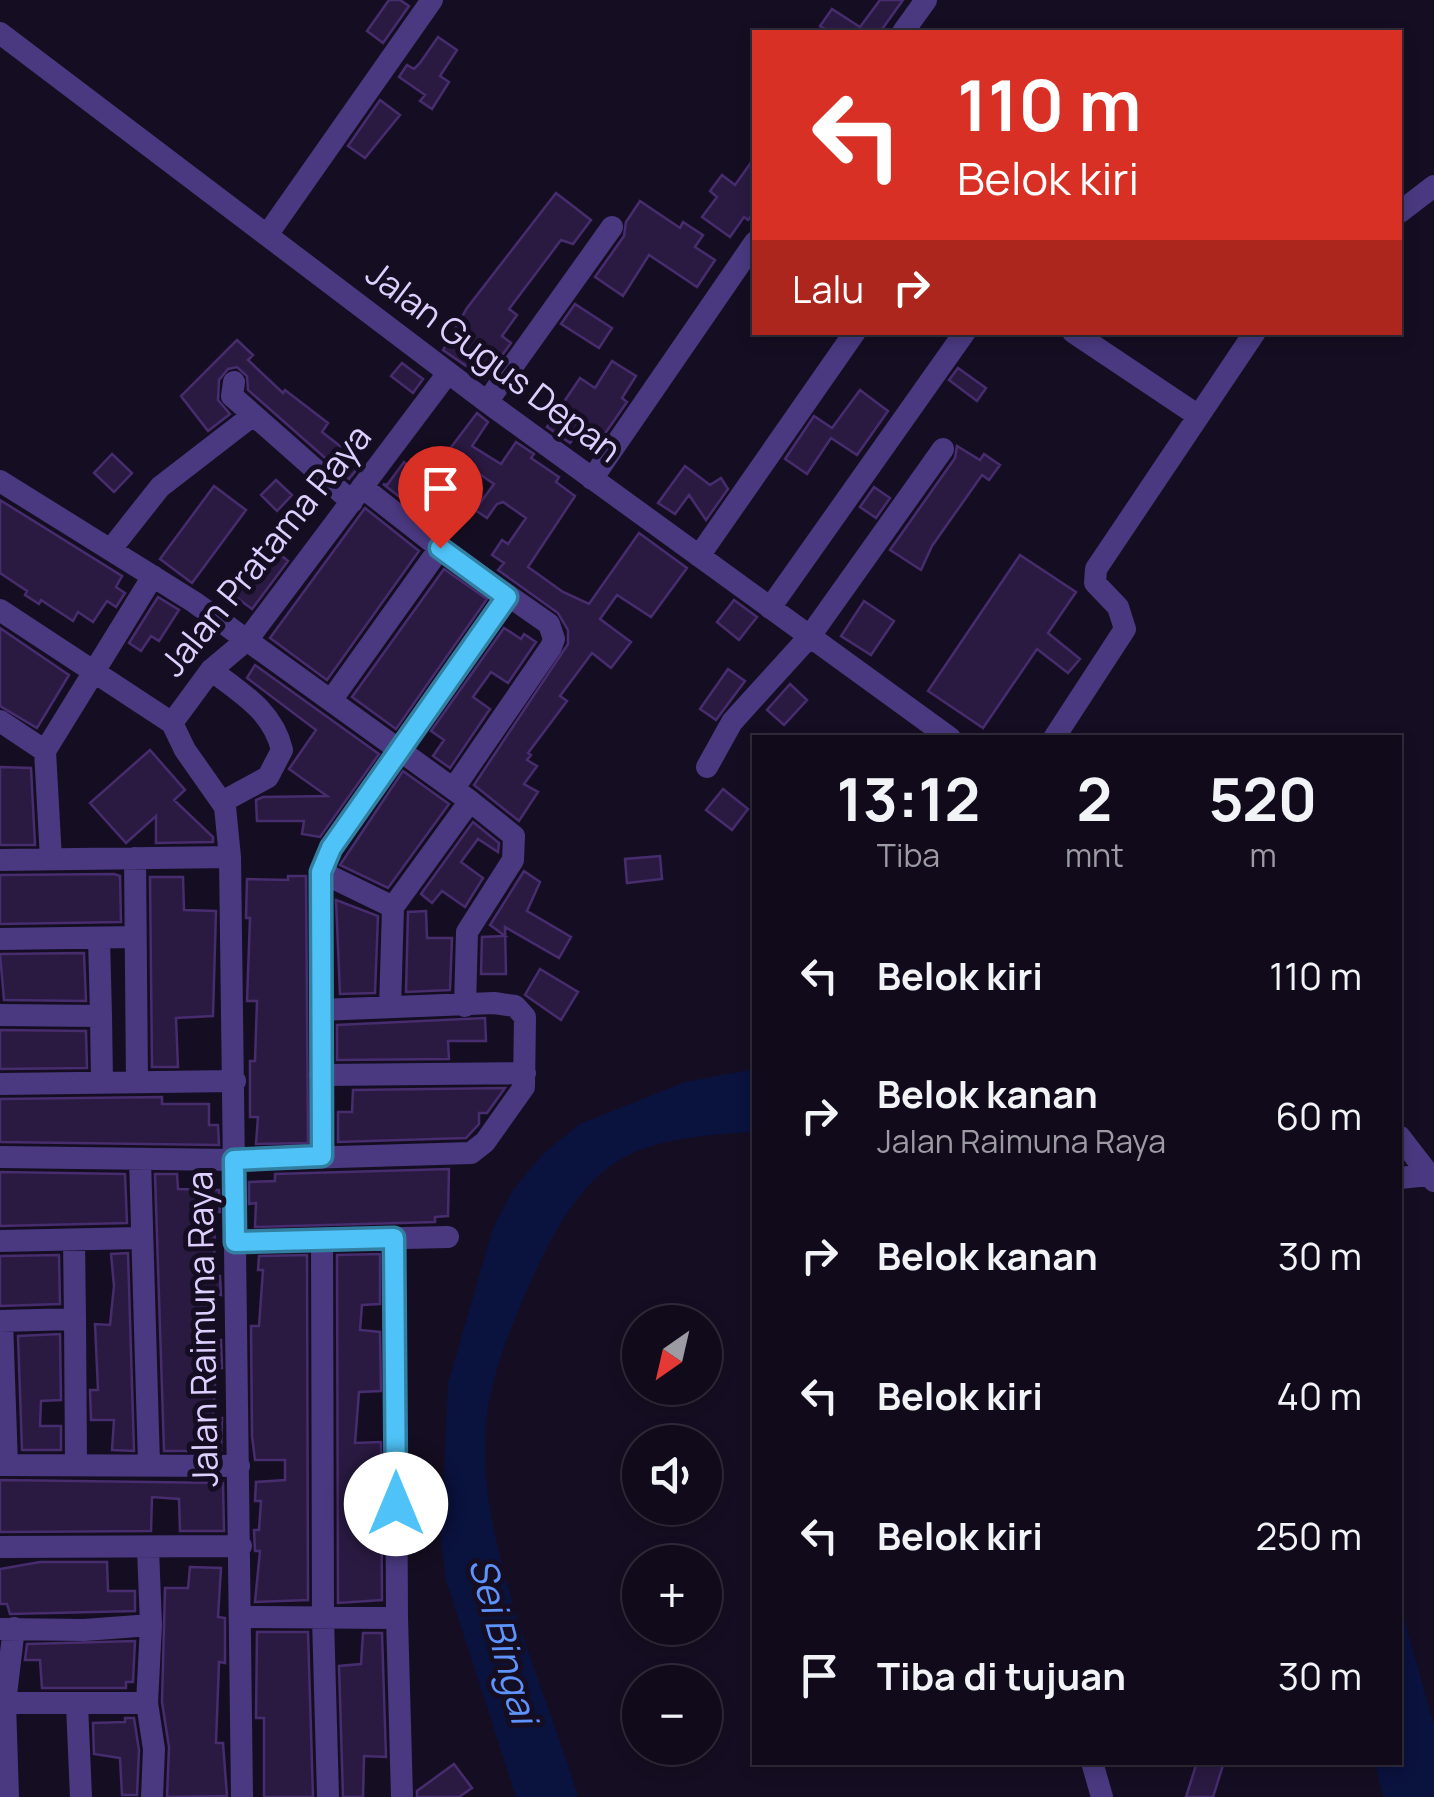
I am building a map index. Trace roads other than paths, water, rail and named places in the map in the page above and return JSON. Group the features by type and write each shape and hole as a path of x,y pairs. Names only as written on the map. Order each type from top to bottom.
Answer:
{"street":[{"path":"268,235 432,0"},
{"path":"904,30 926,0"},
{"name":"Jalan Gugus Depan","path":"0,33 448,373 946,735"},
{"path":"1402,210 1434,186"},
{"path":"488,402 612,227"},
{"path":"592,479 752,246"},
{"path":"699,556 853,335"},
{"path":"770,608 962,335"},
{"path":"1077,335 1197,415"},
{"path":"1056,735 1125,629 1118,607 1096,582 1096,569 1253,335"},
{"name":"Jalan Pratama Raya","path":"172,723 210,670 248,639 448,373"},
{"path":"234,382 232,396 252,416 357,494 549,624 554,639 393,907 390,1008"},
{"path":"111,548 160,487 252,416"},
{"path":"706,767 732,722 810,636 943,449"},
{"path":"0,481 111,548 248,639 499,821 517,844 513,860 467,932 465,1006"},
{"path":"332,699 440,548"},
{"path":"51,860 45,751 154,576"},
{"path":"322,1156 321,872 331,848 507,597"},
{"path":"0,610 172,723 184,750 222,802 268,777 282,750 275,725 263,711 210,670"},
{"path":"0,721 45,751"},
{"name":"Jalan Raimuna Raya","path":"222,802 230,857 235,1081 242,1797"},
{"path":"0,860 230,857"},
{"path":"135,858 138,1082"},
{"path":"321,872 393,907"},
{"path":"99,938 102,1082"},
{"path":"0,939 136,938"},
{"path":"0,1157 234,1160 472,1153 486,1142 518,1097 525,1073 526,1016 522,1010 507,1004 320,1010"},
{"path":"0,1015 101,1016"},
{"path":"320,1075 525,1073"},
{"path":"0,1084 235,1081"},
{"path":"1402,1140 1431,1178"},
{"path":"140,1159 149,1464"},
{"path":"1402,1178 1431,1178"},
{"path":"235,1242 448,1237"},
{"path":"0,1241 141,1238"},
{"path":"394,1238 402,1797"},
{"path":"74,1240 76,1464"},
{"path":"322,1240 323,1618 328,1797"},
{"path":"74,1319 1,1320 3,1465 239,1466"},
{"path":"0,1547 241,1546"},
{"path":"148,1548 151,1625 147,1703 154,1749 152,1797"},
{"path":"240,1617 397,1618"},
{"path":"8,1797 4,1703 7,1628 84,1630 151,1625"},
{"path":"4,1703 147,1703"},
{"path":"77,1704 81,1797"},
{"path":"1093,1765 1102,1797"}],"water":[{"name":"Sei Bingai","path":"752,1070 752,1132 648,1147 599,1175 579,1197 539,1264 516,1316 492,1388 485,1454 499,1553 578,1797 516,1797 446,1580 441,1541 448,1384 493,1228 513,1190 544,1153 580,1124 685,1082"},
{"path":"1402,1610 1434,1726 1434,1797 1383,1797 1375,1765 1402,1765"}]}
